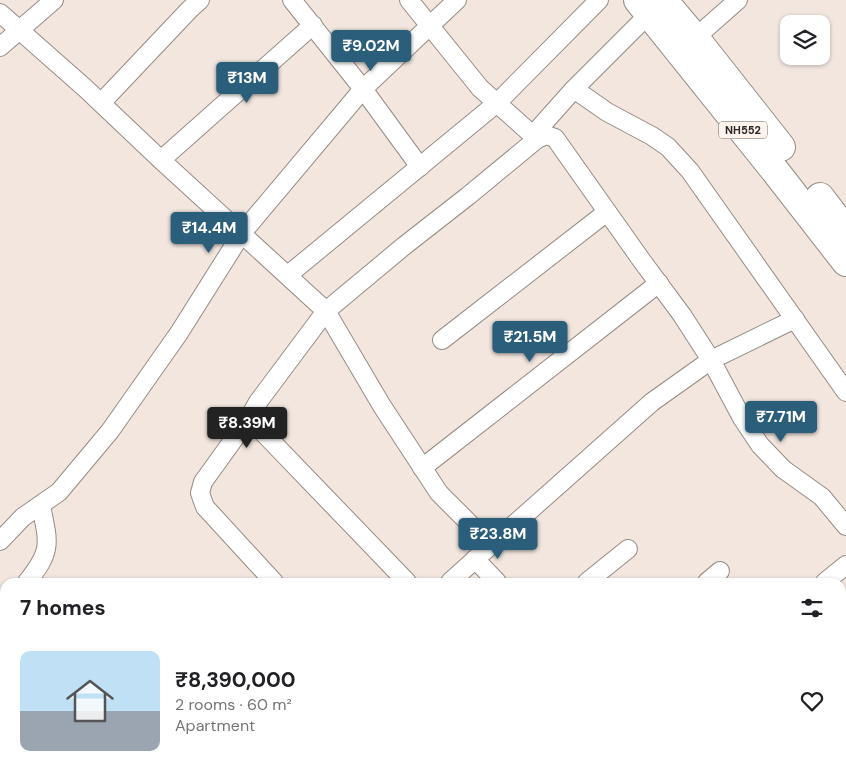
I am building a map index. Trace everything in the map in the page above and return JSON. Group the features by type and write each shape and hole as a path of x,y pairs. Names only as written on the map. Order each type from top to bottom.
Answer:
{"highway":[{"name":"NH552","path":"650,5 695,38 846,231"},
{"name":"NH552","path":"650,5 846,262"}],"street":[{"path":"0,47 54,0"},
{"path":"101,103 200,0"},
{"path":"292,0 363,89 420,167"},
{"path":"409,0 480,88 535,137 546,136 555,138 682,315 711,360 742,418 760,446 783,469 822,497 846,526"},
{"path":"0,542 22,517 41,506 59,492 110,431 179,333 242,233 363,89 457,0"},
{"path":"288,275 497,104 599,0"},
{"path":"695,38 738,0"},
{"path":"270,578 205,507 200,493 204,482 250,418 258,402 326,311 468,196 535,137 574,89 650,5"},
{"path":"0,13 101,103 326,311 438,493 490,545"},
{"path":"161,160 313,25"},
{"path":"574,89 607,112 652,136 668,147 690,172 846,392"},
{"path":"442,340 607,212"},
{"path":"422,468 659,284"},
{"path":"454,578 652,402 711,360 795,319"},
{"path":"250,418 403,578"},
{"path":"30,578 41,565 47,549 46,530 41,506"},
{"path":"591,578 628,549"},
{"path":"475,559 493,578"},
{"path":"830,578 846,565"}]}
